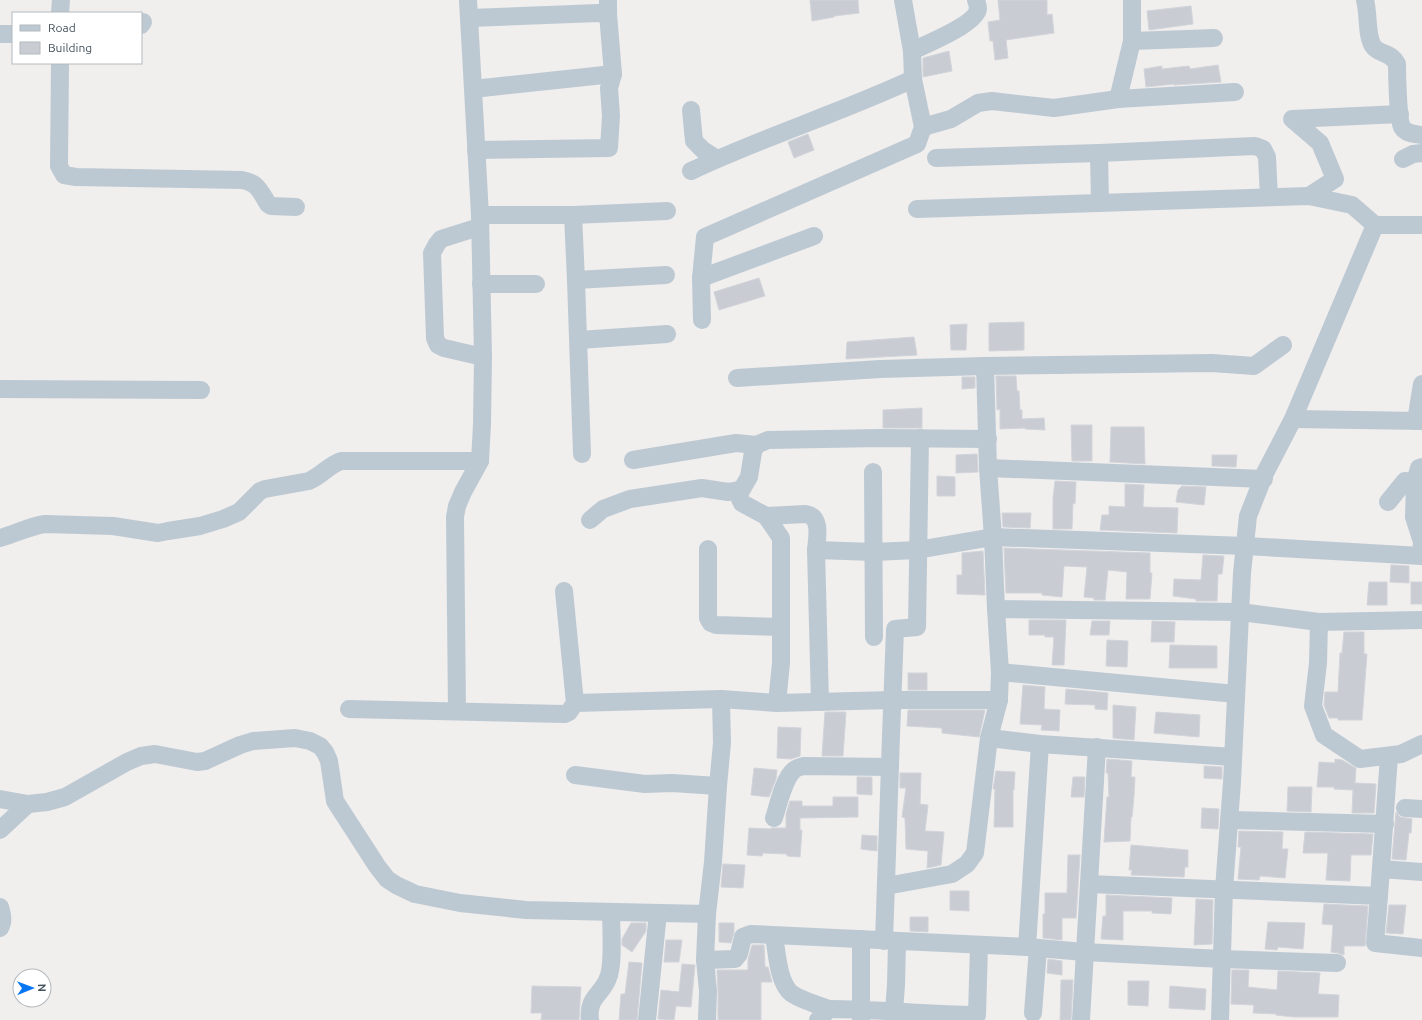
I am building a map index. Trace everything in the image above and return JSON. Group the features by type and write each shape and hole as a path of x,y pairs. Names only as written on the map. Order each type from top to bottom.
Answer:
{"street":[{"path":"60,12 61,0"},
{"path":"457,711 455,517 457,506 463,492 480,461 482,424 483,357 480,221 468,0"},
{"path":"702,320 701,278 705,237 917,144 923,127 913,79 912,51 904,0"},
{"path":"912,51 958,29 972,19 978,10 976,0"},
{"path":"1118,99 1132,41 1132,0"},
{"path":"1365,0 1370,41 1374,48 1394,58 1397,64 1402,127 1407,132 1422,135"},
{"path":"469,18 598,13 608,7 613,74 609,88 611,116 610,148 476,150"},
{"path":"0,34 12,34"},
{"path":"1132,41 1214,38"},
{"path":"60,64 60,166 64,175 76,177 250,181 255,184 268,204 271,206 296,207"},
{"path":"472,89 613,74"},
{"path":"691,171 717,159 874,97 913,79"},
{"path":"923,127 951,119 978,104 992,102 1054,108 1118,99 1235,92"},
{"path":"691,110 694,141 703,150 717,159"},
{"path":"1309,196 1335,179 1320,143 1292,119 1400,114"},
{"path":"936,158 1254,146 1263,149 1267,157 1269,197"},
{"path":"1099,153 1100,203"},
{"path":"1403,159 1413,154 1422,153"},
{"path":"917,209 1309,196 1352,205 1375,225 1422,225"},
{"path":"483,357 444,348 438,344 434,338 432,253 442,238 480,221 667,211"},
{"path":"573,215 582,454"},
{"path":"1220,1020 1224,889 1233,757 1242,573 1248,516 1264,479 1265,473 1293,419 1375,225"},
{"path":"701,278 814,236"},
{"path":"576,280 666,275"},
{"path":"481,284 536,284"},
{"path":"578,340 667,334"},
{"path":"737,378 880,369 985,366 1212,363 1254,366 1283,345"},
{"path":"886,886 952,874 967,864 975,852 989,738 999,700 1000,672 994,537 988,468 985,366"},
{"path":"1293,419 1419,421 1422,384"},
{"path":"0,389 201,390"},
{"path":"633,460 736,443 756,444 768,440 920,438 988,439"},
{"path":"894,1011 896,985 890,942 886,886 892,700 896,629 917,627 920,438"},
{"path":"756,444 753,452 749,477 742,488 740,499 742,503 766,516 781,538 781,663 777,703"},
{"path":"0,538 45,524 113,526 158,533 200,526 223,520 239,512 260,491 308,481 315,478 334,463 341,461 480,461"},
{"path":"988,468 1264,479"},
{"path":"873,472 874,637"},
{"path":"816,550 874,552 918,550 994,537 1246,546 1421,556 1422,542 1414,518 1418,474"},
{"path":"1388,502 1405,481 1418,474"},
{"path":"590,520 603,509 630,500 702,488 728,492 742,488"},
{"path":"766,516 811,515 815,519 818,527 816,550 820,702"},
{"path":"708,549 708,618 711,623 716,625 781,627"},
{"path":"350,709 565,714 569,712 575,703 564,591"},
{"path":"996,609 1240,612 1319,622 1422,620"},
{"path":"1319,622 1318,663 1314,706 1324,735 1360,759 1401,754 1422,744"},
{"path":"1000,672 1236,694"},
{"path":"575,703 721,699 777,703 892,700 999,700"},
{"path":"707,1020 708,991 705,960 707,914 713,862 722,743 721,699"},
{"path":"0,799 28,804 65,798 127,762 141,756 155,754 197,762 205,761 240,745 253,741 295,738 310,741 320,746 325,752 329,761 335,801 387,879 415,894 460,903 526,910 707,914"},
{"path":"989,738 1040,744 1233,757"},
{"path":"1033,1013 1033,948 1040,744"},
{"path":"1081,1020 1097,747"},
{"path":"1389,756 1376,943 1422,948"},
{"path":"774,818 780,796 794,769 803,766 890,767"},
{"path":"575,775 645,784 672,783 718,786"},
{"path":"0,830 28,804"},
{"path":"1229,820 1384,824"},
{"path":"1381,868 1422,872"},
{"path":"1088,884 1379,896"},
{"path":"0,907 2,918 0,928"},
{"path":"590,1020 591,1006 594,997 608,978 611,967 611,912"},
{"path":"647,1020 658,913"},
{"path":"705,960 735,959 739,954 743,937 747,935 862,939 890,942 979,945 1222,959 1337,962"},
{"path":"774,936 782,982 791,993 811,1003 824,1014 861,1015 894,1011 977,1017 979,945"},
{"path":"861,1015 862,939"}],"building":[{"path":"810,0 858,0 859,13 834,16 812,21"},
{"path":"998,0 1047,0 1047,15 1052,14 1054,33 1006,40 1008,58 995,60 993,41 990,41 988,22 1000,20"},
{"path":"1191,6 1193,24 1149,30 1147,11"},
{"path":"949,51 952,71 923,77 923,58"},
{"path":"1218,65 1221,82 1146,87 1144,69 1162,66 1162,69 1189,66 1190,69"},
{"path":"808,134 814,150 794,158 788,142"},
{"path":"759,278 765,296 719,310 714,292"},
{"path":"1024,322 1024,350 989,351 989,323"},
{"path":"967,324 966,350 951,350 950,325"},
{"path":"914,337 917,355 846,359 847,342"},
{"path":"996,376 1016,376 1017,391 1019,391 1020,410 1022,410 1022,419 1044,418 1045,430 1025,428 1000,429 1000,409 997,410"},
{"path":"962,377 975,377 975,388 962,389"},
{"path":"922,408 922,428 883,428 883,410"},
{"path":"1071,425 1092,425 1092,461 1072,461"},
{"path":"1111,427 1144,427 1145,464 1110,462"},
{"path":"977,454 978,472 956,473 956,455"},
{"path":"1212,455 1237,455 1236,467 1212,466"},
{"path":"937,476 955,477 955,496 937,496"},
{"path":"1055,481 1076,482 1075,504 1073,503 1072,529 1053,529 1053,498"},
{"path":"1125,484 1144,485 1143,507 1178,508 1177,533 1100,530 1102,515 1109,515 1109,506 1125,507"},
{"path":"1182,486 1206,487 1204,505 1176,502 1178,490"},
{"path":"1002,513 1031,513 1030,528 1003,527"},
{"path":"1004,548 1150,553 1150,573 1152,573 1150,599 1126,599 1127,572 1108,570 1105,600 1094,600 1094,598 1084,597 1087,567 1064,566 1062,597 1042,595 1042,593 1006,593"},
{"path":"983,551 985,595 957,594 957,575 962,575 962,553"},
{"path":"1203,555 1224,556 1222,574 1218,574 1217,601 1196,601 1196,599 1173,596 1174,579 1201,580"},
{"path":"1391,565 1409,566 1409,583 1390,582"},
{"path":"1369,582 1387,582 1387,605 1367,605"},
{"path":"1411,582 1422,582 1422,604 1411,604"},
{"path":"1029,620 1066,620 1064,665 1052,665 1054,637 1045,637 1045,635 1029,635"},
{"path":"1092,621 1110,621 1109,635 1090,635"},
{"path":"1152,621 1175,622 1174,642 1151,642"},
{"path":"1344,632 1364,632 1364,654 1367,654 1362,720 1338,720 1338,718 1329,718 1324,705 1325,692 1338,692 1340,653 1342,653"},
{"path":"1107,640 1128,641 1127,667 1106,666"},
{"path":"1170,645 1217,646 1217,668 1169,668"},
{"path":"908,673 927,673 927,690 908,690"},
{"path":"1023,685 1045,687 1044,709 1060,710 1059,731 1041,730 1042,725 1020,724"},
{"path":"1066,689 1108,693 1107,710 1095,709 1095,705 1065,704"},
{"path":"1113,705 1136,707 1134,740 1113,738"},
{"path":"908,710 985,710 979,737 942,733 942,728 907,726"},
{"path":"825,712 846,712 843,756 822,756"},
{"path":"1156,712 1200,715 1199,737 1154,733"},
{"path":"778,727 801,728 800,756 791,759 777,758"},
{"path":"1107,759 1132,761 1131,777 1135,777 1130,841 1104,842 1107,797 1109,797 1108,773 1106,773"},
{"path":"1335,759 1342,760 1356,768 1355,783 1376,784 1374,813 1352,813 1353,790 1334,789 1334,787 1317,787 1319,762 1335,763"},
{"path":"1204,766 1222,767 1222,779 1204,778"},
{"path":"754,768 777,770 776,779 769,797 751,795"},
{"path":"996,771 1015,772 1013,790 1013,827 994,827 995,789 993,789"},
{"path":"900,773 921,773 920,804 928,805 925,831 944,832 941,865 927,868 928,851 906,849 905,818 902,817 906,788 900,788"},
{"path":"857,777 872,777 872,795 857,794"},
{"path":"1073,777 1085,777 1084,797 1071,797"},
{"path":"1288,787 1312,787 1311,812 1287,811"},
{"path":"833,797 858,797 858,817 800,818 800,830 802,830 800,857 787,856 787,854 763,853 762,856 747,855 749,828 786,828 786,814 790,801 802,801 802,806 833,806"},
{"path":"1202,808 1219,809 1218,829 1201,828"},
{"path":"1396,812 1400,817 1412,819 1406,860 1392,859"},
{"path":"1239,831 1283,832 1282,849 1288,849 1285,878 1260,876 1259,880 1238,879 1241,847 1238,847"},
{"path":"1305,832 1373,834 1371,855 1351,855 1350,881 1326,880 1328,853 1303,853"},
{"path":"862,835 877,836 877,851 861,849"},
{"path":"1131,845 1188,850 1188,867 1185,867 1184,877 1131,875 1132,870 1129,870"},
{"path":"1068,855 1080,855 1076,918 1062,918 1062,940 1043,938 1045,893 1067,893"},
{"path":"723,864 745,865 743,888 721,887"},
{"path":"950,891 969,891 969,911 950,910"},
{"path":"1106,895 1172,898 1171,914 1152,913 1152,911 1123,911 1123,940 1101,939 1103,916 1106,916"},
{"path":"1196,899 1213,900 1212,944 1194,945"},
{"path":"1324,904 1368,906 1365,946 1344,946 1344,955 1331,952 1333,925 1322,924"},
{"path":"1389,905 1406,905 1403,934 1386,933"},
{"path":"910,917 928,917 928,932 910,931"},
{"path":"1268,922 1305,923 1303,949 1278,947 1277,950 1265,949"},
{"path":"631,923 646,923 646,931 632,952 622,945 622,939"},
{"path":"719,923 734,923 734,933 731,943 719,942"},
{"path":"666,940 682,940 679,962 664,962"},
{"path":"752,945 764,945 765,967 768,967 772,982 761,982 761,1020 718,1020 717,970 748,970 748,960"},
{"path":"1048,959 1062,961 1062,975 1047,973"},
{"path":"629,962 642,963 637,1020 619,1020 621,994 625,994"},
{"path":"682,964 695,965 691,1007 676,1006 674,1020 658,1019 661,990 679,992"},
{"path":"1232,970 1249,970 1248,987 1277,990 1278,971 1320,973 1318,994 1339,995 1338,1017 1294,1017 1276,1014 1253,1013 1254,1005 1231,1004"},
{"path":"1061,980 1073,980 1071,1020 1060,1020"},
{"path":"1128,981 1149,981 1148,1006 1128,1005"},
{"path":"532,986 581,987 579,1020 541,1020 542,1013 531,1013"},
{"path":"1170,986 1206,989 1205,1010 1169,1008"}]}
